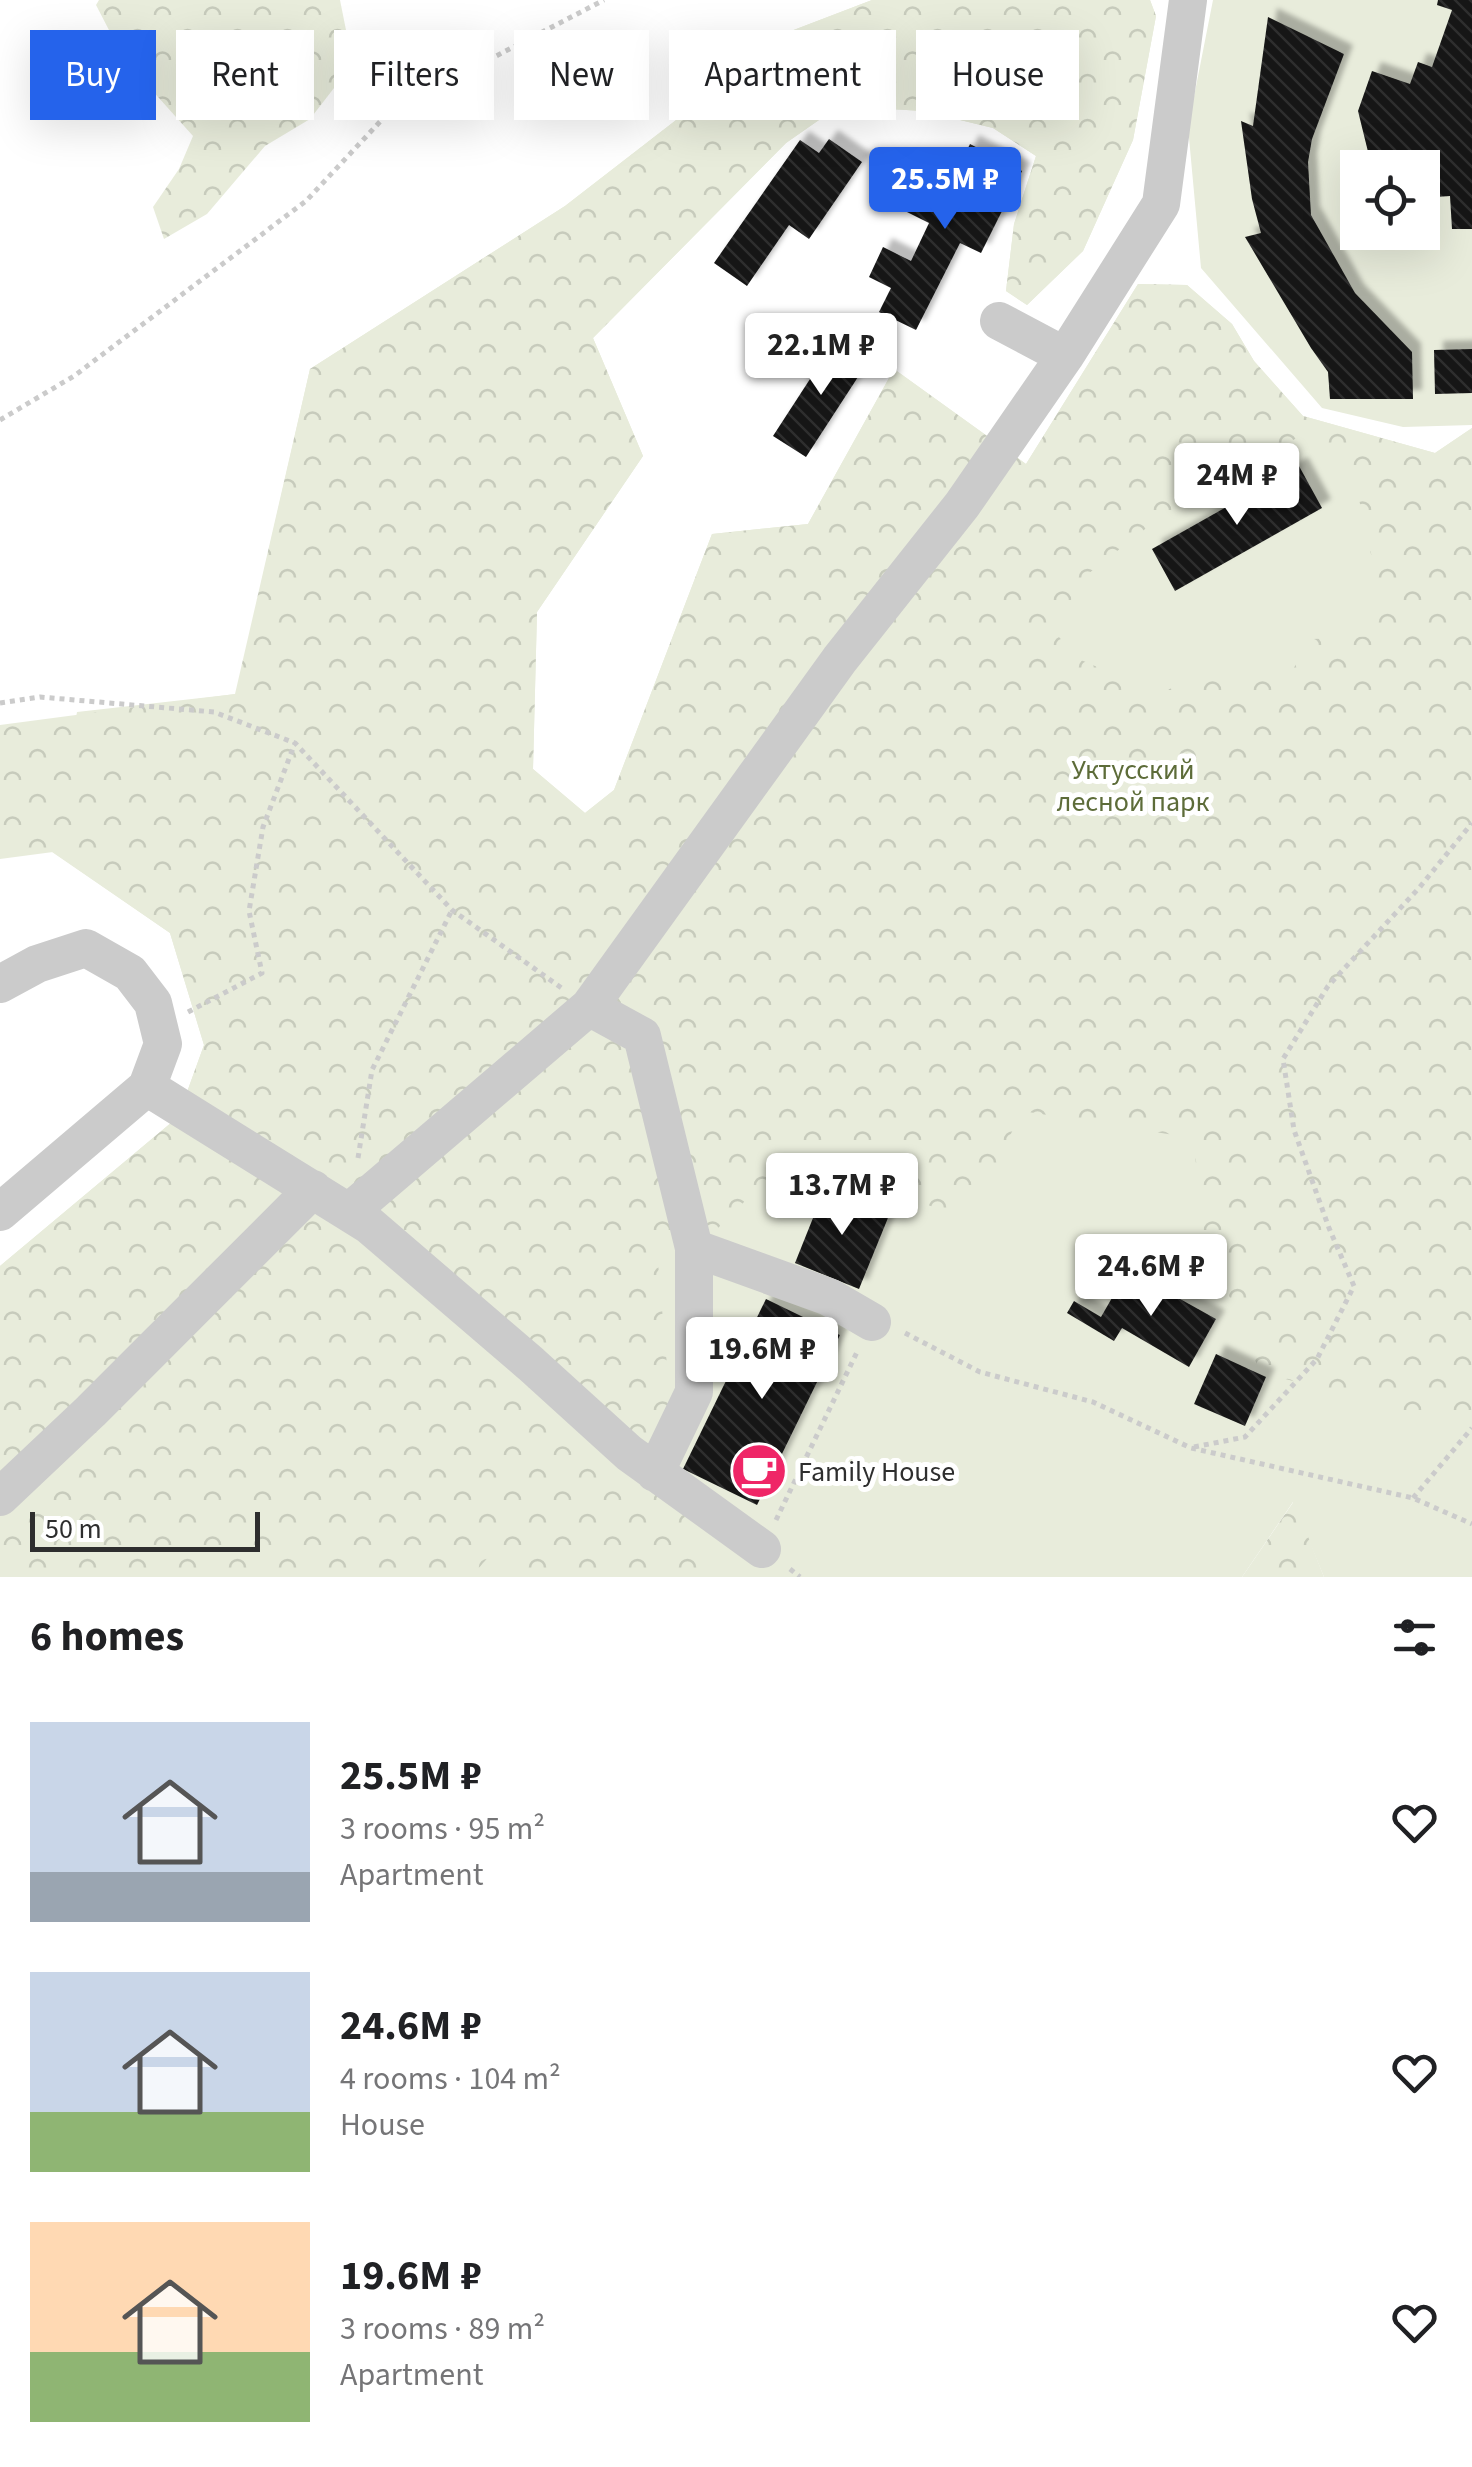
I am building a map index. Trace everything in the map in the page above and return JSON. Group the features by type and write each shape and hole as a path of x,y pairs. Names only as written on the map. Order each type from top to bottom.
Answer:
{"lane":[{"path":"349,1212 589,1007 840,660 962,505 1065,356 1161,204 1188,0"},
{"path":"999,322 1065,356"},
{"path":"0,984 37,964 86,948 130,972 153,1003 163,1044 147,1087 0,1212"},
{"path":"589,1007 642,1036 694,1248 694,1392 656,1473"},
{"path":"147,1087 369,1225 629,1454 762,1548"},
{"path":"0,1497 312,1190"},
{"path":"694,1248 828,1298 872,1322"}],"path":[{"path":"0,420 74,376 306,201 390,111 604,0"},
{"path":"0,703 40,697 214,712 295,743 452,910 589,1007"},
{"path":"159,1027 262,973 249,911 263,827 295,743"},
{"path":"1191,1448 1245,1437 1317,1359 1354,1286 1294,1130 1283,1059 1328,986 1472,824"},
{"path":"358,1159 372,1070 452,910"},
{"path":"762,1548 872,1322 913,1335 980,1372 1093,1402 1191,1448 1414,1498 1472,1524"},
{"path":"1414,1498 1472,1428"}],"green space":[{"path":"99,0 340,0 346,30 334,30 334,88 314,114 314,30 176,30 176,117 156,95 156,30 109,30 96,5"},
{"name":"Уктусский лесной парк","path":"872,0 1150,0 1156,16 1133,140 1083,251 1027,305 1006,291 1014,224 1036,156 993,128 960,120 1079,120 1079,30 916,30 916,111 896,109 896,30 794,30"},
{"name":"Уктусский лесной парк","path":"872,0 1150,0 1156,16 1133,140 1083,251 1027,305 1006,291 1014,224 1036,156 993,128 960,120 1079,120 1079,30 916,30 916,111 896,109 896,30 794,30"},
{"path":"1213,0 1472,0 1472,425 1403,427 1322,408 1201,268 1188,127"},
{"path":"179,120 308,120 265,146 207,214 164,239 153,207 179,169 193,136"},
{"name":"Уктусский лесной парк","path":"676,120 819,120 786,143 593,338 643,456 537,612 533,769 585,813 614,790 712,534 808,524 894,369 1026,464 1138,284 1187,285 1232,324 1254,361 1303,416 1435,453 1472,428 1472,1577 1324,1577 1293,1502 1242,1577 0,1577 0,1266 178,1117 204,1045 170,933 52,852 77,712 236,694 310,369 565,206"},
{"name":"Уктусский лесной парк","path":"676,120 819,120 786,143 593,338 643,456 537,612 533,769 585,813 614,790 712,534 808,524 894,369 1026,464 1138,284 1187,285 1232,324 1254,361 1303,416 1435,453 1472,428 1472,1430 1260,1372 1204,1234 1193,1138 1022,1111 971,1216 778,1168 717,1229 656,1240 670,1400 625,1480 677,1501 715,1577 531,1577 497,1547 471,1577 0,1577 0,1266 178,1117 204,1045 170,933 53,852 0,859 0,725 235,694 310,369 565,206","holes":["1298,437 1355,481 1381,600 1376,636 1313,639 1285,681 1224,670 1158,693 1081,660 1057,635 1079,581 1154,522 1217,496 1241,473"]},
{"path":"1294,1501 1324,1577 1242,1577"}],"building":[{"path":"1438,0 1472,0 1472,229 1452,229 1450,196 1440,197 1440,150 1368,150 1358,111 1372,71 1410,84 1418,62 1432,67 1452,10 1437,5"},
{"path":"1268,17 1344,54 1312,139 1308,162 1311,215 1355,293 1412,352 1413,399 1330,399 1328,372 1245,237 1261,233 1241,121 1253,126"},
{"path":"829,139 862,162 809,239 789,225 747,286 714,263 800,140 819,153"},
{"path":"970,144 1022,171 981,253 960,243 916,330 879,312 891,288 869,277 883,247 911,261 929,223 905,211 919,182 945,195"},
{"path":"836,339 869,360 806,457 773,436"},
{"path":"1472,349 1472,393 1435,394 1434,350"},
{"path":"1299,466 1322,508 1175,591 1152,549"},
{"path":"825,1188 890,1213 859,1289 795,1263"},
{"path":"1128,1270 1216,1319 1189,1367 1122,1328 1114,1341 1067,1313 1074,1301 1101,1317"},
{"path":"766,1299 840,1335 757,1505 683,1469"},
{"path":"1216,1354 1266,1377 1245,1426 1194,1404"}],"place":[{"name":"Family House","path":"759,1471"}]}
